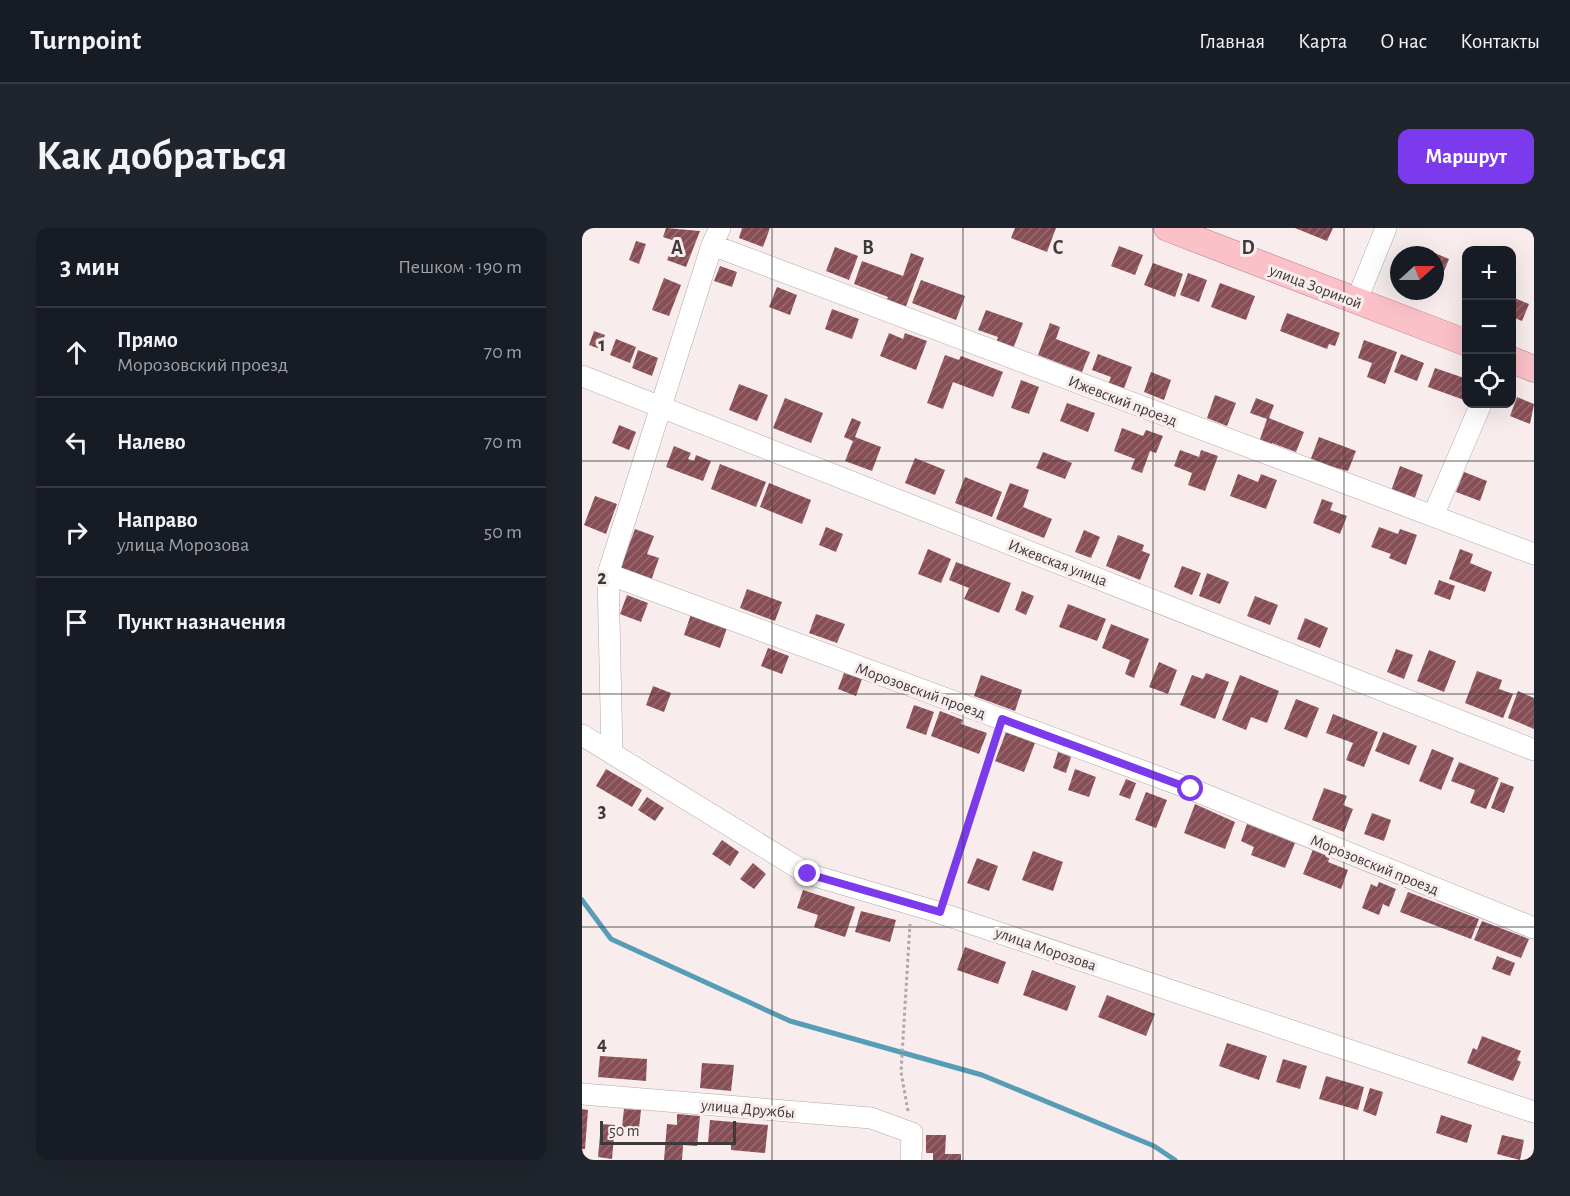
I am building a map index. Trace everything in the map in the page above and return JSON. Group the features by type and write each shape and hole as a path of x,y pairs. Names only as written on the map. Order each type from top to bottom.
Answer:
{"main road":[{"name":"улица Зориной","path":"1167,228 1462,341"},
{"path":"1516,362 1534,369"}],"street":[{"path":"1356,302 1386,228"},
{"path":"612,753 608,574 716,236"},
{"name":"Ижевский проезд","path":"716,236 1534,554"},
{"name":"Ижевская улица","path":"582,376 1534,750"},
{"path":"1433,516 1479,408"},
{"name":"Морозовский проезд","path":"608,574 1191,789 1534,928"},
{"name":"улица Морозова","path":"582,735 808,874 940,912 1534,1112"},
{"name":"улица Дружбы","path":"582,1094 871,1118 912,1133"},
{"path":"911,1160 912,1133"}],"path":[{"path":"940,912 1002,719"},
{"path":"911,904 901,1072 912,1133"}],"building":[{"path":"666,228 700,231 686,267 667,260 675,241 663,237"},
{"path":"742,228 770,228 763,247 739,238"},
{"path":"1015,228 1056,228 1047,252 1011,238"},
{"path":"1295,228 1333,228 1327,241"},
{"path":"636,241 646,244 639,264 629,260"},
{"path":"1119,246 1143,255 1135,275 1111,266"},
{"path":"835,247 858,256 849,280 826,271"},
{"path":"911,253 924,258 905,309 886,301 888,297 854,284 862,261 903,276"},
{"path":"1444,257 1449,259 1444,271"},
{"path":"1153,263 1183,274 1175,297 1144,285"},
{"path":"720,266 737,272 732,287 714,281"},
{"path":"1188,273 1207,280 1199,302 1180,295"},
{"path":"664,278 681,285 669,316 652,310"},
{"path":"921,280 965,296 956,320 912,303"},
{"path":"1220,283 1255,296 1246,320 1211,307"},
{"path":"777,287 797,295 790,315 769,307"},
{"path":"1516,299 1529,304 1522,321 1516,319"},
{"path":"832,309 859,319 852,339 825,329"},
{"path":"986,310 1023,323 1013,349 996,343 998,337 978,330"},
{"path":"1287,313 1340,333 1335,346 1329,344 1327,349 1280,331"},
{"path":"1050,323 1060,327 1056,339 1090,352 1082,372 1038,355"},
{"path":"594,331 605,335 600,349 589,345"},
{"path":"889,333 903,339 905,333 927,341 916,370 880,356"},
{"path":"616,339 636,347 630,363 610,355"},
{"path":"1364,340 1397,352 1385,384 1367,377 1372,363 1358,358"},
{"path":"638,350 658,358 652,376 632,368"},
{"path":"1098,354 1132,367 1123,391 1108,385 1111,377 1092,370"},
{"path":"1401,354 1424,363 1417,381 1394,372"},
{"path":"945,355 959,360 961,356 1003,372 993,397 953,382 943,409 927,403"},
{"path":"1435,368 1462,377 1462,399 1428,387"},
{"path":"1151,372 1171,380 1164,400 1144,392"},
{"path":"1021,380 1039,387 1029,414 1011,408"},
{"path":"739,384 768,395 757,421 729,410"},
{"path":"1215,395 1236,403 1227,426 1207,418"},
{"path":"1517,397 1534,404 1530,424 1510,416 1513,408 1516,408"},
{"path":"785,398 823,413 811,443 773,428"},
{"path":"1256,398 1274,405 1269,418 1304,432 1296,452 1272,443 1270,449 1258,445 1267,419 1250,413"},
{"path":"1067,403 1095,413 1088,432 1060,421"},
{"path":"852,418 861,422 855,437 881,447 872,471 845,461 853,441 844,437"},
{"path":"619,425 636,432 629,450 612,443"},
{"path":"1122,428 1143,436 1146,430 1163,436 1156,453 1150,451 1142,473 1131,469 1135,459 1114,451"},
{"path":"1319,437 1356,451 1348,471 1310,461"},
{"path":"674,446 691,453 688,459 694,461 696,455 711,461 703,481 666,467"},
{"path":"1180,450 1199,457 1201,450 1218,456 1205,491 1188,485 1192,473 1174,466"},
{"path":"1043,452 1072,463 1065,479 1036,468"},
{"path":"915,458 945,470 935,495 905,483"},
{"path":"720,464 766,482 756,507 711,489"},
{"path":"1400,466 1423,475 1414,500 1391,491"},
{"path":"1464,472 1487,481 1480,501 1456,492"},
{"path":"1238,474 1258,482 1261,474 1277,480 1266,509 1230,496"},
{"path":"965,477 1002,492 992,517 955,503"},
{"path":"769,483 811,500 802,524 760,507"},
{"path":"1010,483 1029,490 1023,507 1052,519 1044,538 996,519"},
{"path":"595,496 617,504 606,534 584,525"},
{"path":"1322,499 1333,503 1330,510 1347,516 1340,534 1313,523"},
{"path":"826,527 843,534 836,552 819,545"},
{"path":"1379,527 1398,534 1400,529 1417,535 1406,565 1389,558 1391,554 1371,547"},
{"path":"635,529 654,536 647,554 659,558 651,581 620,570"},
{"path":"1084,530 1100,537 1091,558 1075,552"},
{"path":"1118,535 1144,545 1142,551 1150,554 1140,580 1106,566"},
{"path":"928,549 951,559 941,583 918,574"},
{"path":"1460,549 1473,554 1470,563 1492,572 1485,592 1449,579"},
{"path":"956,562 1011,583 999,613 964,599 969,588 949,580"},
{"path":"1182,566 1201,573 1192,595 1174,587"},
{"path":"1207,573 1229,582 1220,604 1199,596"},
{"path":"1439,580 1455,586 1450,600 1434,594"},
{"path":"747,589 782,602 775,621 740,608"},
{"path":"1022,591 1034,596 1026,615 1015,610"},
{"path":"627,595 648,603 641,622 620,614"},
{"path":"1255,596 1278,605 1270,625 1247,616"},
{"path":"1068,604 1106,619 1097,641 1059,627"},
{"path":"691,614 727,628 720,648 684,635"},
{"path":"816,614 845,624 837,643 809,633"},
{"path":"1305,618 1328,628 1320,648 1297,639"},
{"path":"1111,624 1149,639 1134,678 1125,674 1130,660 1102,648"},
{"path":"768,648 789,656 782,674 761,666"},
{"path":"1396,649 1413,655 1404,679 1387,672"},
{"path":"1429,650 1456,661 1444,692 1417,681"},
{"path":"1159,662 1177,670 1168,694 1149,687"},
{"path":"1477,671 1502,680 1499,689 1513,694 1503,718 1465,703"},
{"path":"844,673 862,679 856,696 838,689"},
{"path":"1206,673 1229,682 1215,719 1180,705 1192,675 1203,679"},
{"path":"981,675 1022,690 1015,711 974,696"},
{"path":"1240,675 1279,691 1267,723 1251,717 1246,730 1222,720"},
{"path":"653,686 671,693 664,712 646,705"},
{"path":"1518,691 1534,698 1534,729 1508,718"},
{"path":"1296,699 1319,708 1307,738 1284,729"},
{"path":"914,705 934,712 926,735 906,728"},
{"path":"940,711 963,720 961,724 987,733 979,754 931,736"},
{"path":"1333,714 1378,732 1364,767 1346,760 1353,743 1326,733"},
{"path":"1006,732 1035,743 1024,772 995,761"},
{"path":"1383,732 1417,746 1409,765 1375,751"},
{"path":"1432,749 1454,758 1441,790 1419,781"},
{"path":"1058,752 1071,757 1066,773 1053,768"},
{"path":"1459,762 1499,778 1486,809 1470,803 1475,790 1451,781"},
{"path":"606,769 642,790 632,807 596,786"},
{"path":"1075,769 1096,777 1089,797 1068,790"},
{"path":"1126,779 1136,783 1130,799 1119,795"},
{"path":"1501,782 1514,787 1504,813 1491,808"},
{"path":"1324,788 1347,796 1343,805 1353,809 1344,832 1312,820"},
{"path":"1146,792 1167,800 1156,828 1135,820"},
{"path":"647,797 664,808 655,821 638,810"},
{"path":"1195,804 1235,822 1225,849 1184,833"},
{"path":"1372,813 1391,820 1384,841 1364,834"},
{"path":"1247,824 1295,843 1285,868 1251,855 1254,847 1241,841"},
{"path":"722,840 739,852 730,866 712,854"},
{"path":"1314,847 1331,854 1328,862 1348,870 1341,889 1303,874"},
{"path":"1033,851 1063,862 1053,891 1022,880"},
{"path":"977,858 998,866 989,891 967,883"},
{"path":"753,863 766,874 754,889 740,879"},
{"path":"1379,882 1396,889 1389,907 1383,904 1379,915 1362,908 1371,884 1377,887"},
{"path":"803,890 855,907 845,937 814,927 818,915 797,908"},
{"path":"1408,892 1479,919 1471,939 1400,912"},
{"path":"861,911 896,920 890,942 855,932"},
{"path":"1482,921 1529,939 1521,958 1474,940"},
{"path":"965,947 1006,962 998,984 957,970"},
{"path":"1497,956 1515,963 1510,976 1492,969"},
{"path":"1032,970 1076,986 1067,1011 1023,995"},
{"path":"1107,995 1155,1014 1146,1036 1098,1017"},
{"path":"1482,1036 1521,1051 1517,1060 1521,1062 1513,1081 1467,1063 1473,1048 1477,1050"},
{"path":"1227,1043 1267,1056 1259,1080 1219,1066"},
{"path":"600,1056 647,1059 646,1081 598,1077"},
{"path":"1283,1059 1307,1066 1300,1089 1276,1082"},
{"path":"702,1063 734,1065 731,1091 700,1088"},
{"path":"1326,1076 1364,1087 1358,1110 1319,1099"},
{"path":"1370,1088 1383,1092 1376,1116 1363,1111"},
{"path":"582,1109 588,1110 585,1149 582,1149"},
{"path":"624,1109 641,1110 639,1128 622,1127"},
{"path":"677,1114 700,1116 697,1146 683,1145 682,1160 664,1160 667,1124 677,1125"},
{"path":"1441,1115 1472,1125 1467,1143 1436,1133"},
{"path":"710,1120 768,1125 765,1153 731,1150 731,1145 708,1143"},
{"path":"601,1124 615,1125 612,1159 598,1157"},
{"path":"926,1135 946,1135 945,1154 961,1154 961,1160 933,1160 933,1153 926,1153"},
{"path":"1502,1135 1524,1140 1520,1160 1497,1154"}],"waterway":[{"path":"582,900 611,939 790,1021 982,1075 1154,1146 1175,1160"}],"route":[{"path":"808,874 940,912 1002,719 1191,789"}]}
